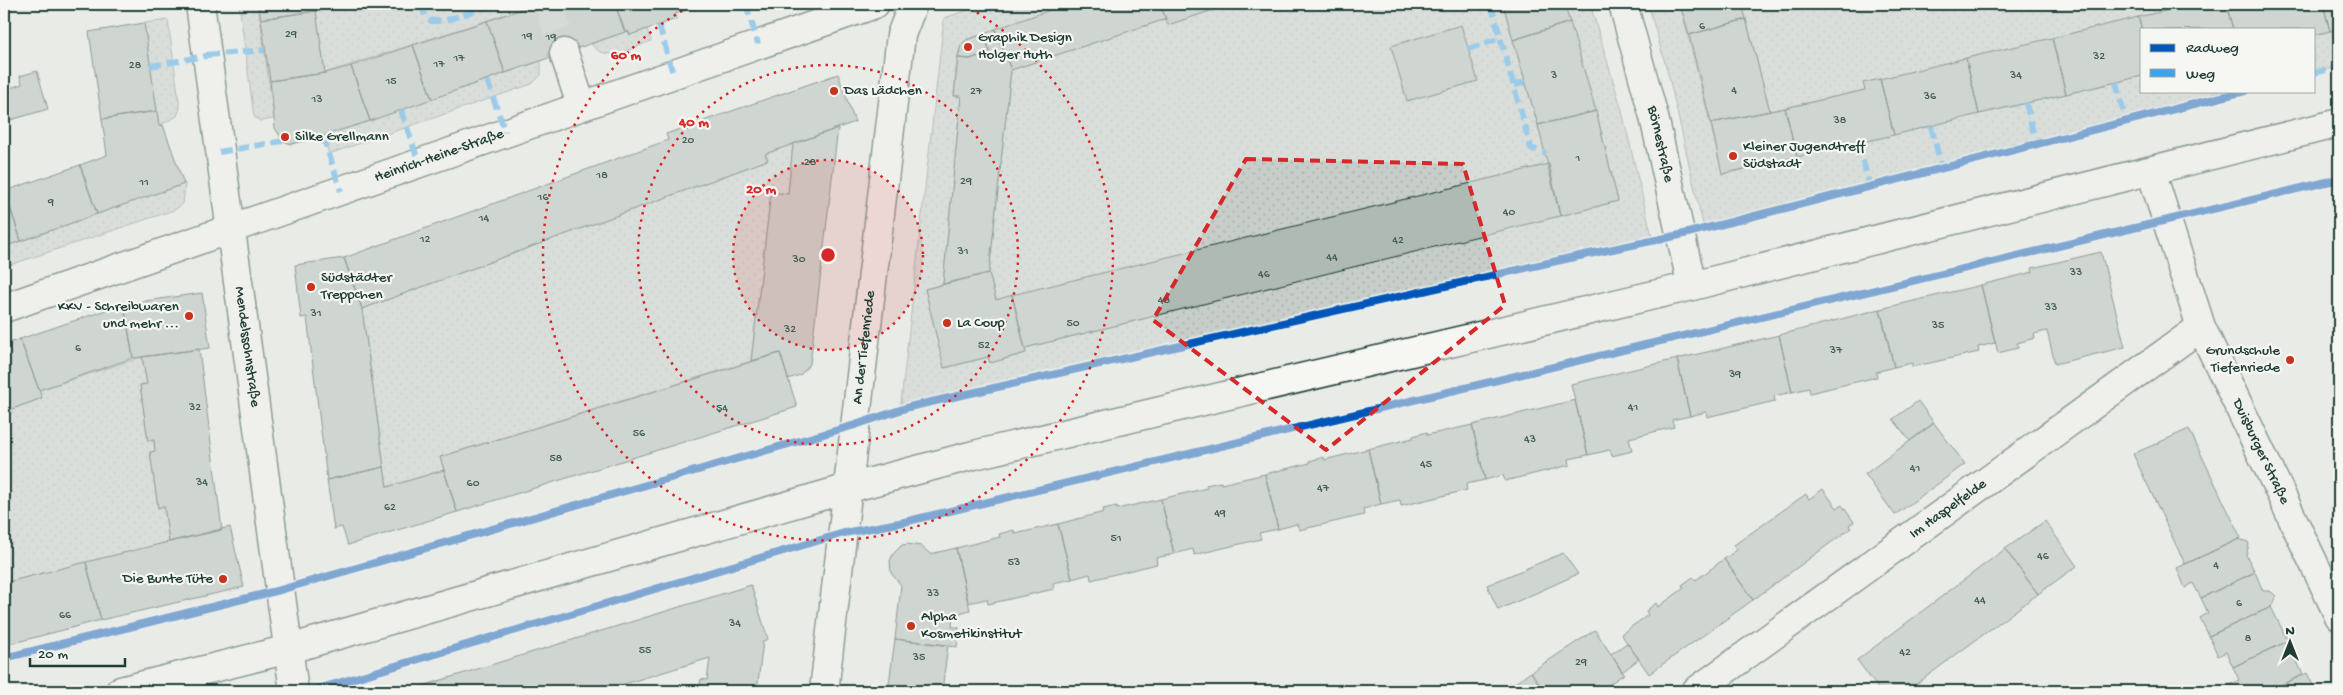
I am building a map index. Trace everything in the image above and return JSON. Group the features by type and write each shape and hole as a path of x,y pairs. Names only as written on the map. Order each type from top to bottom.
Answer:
{"street":[{"name":"Mendelssohnstraße","path":"200,4 294,691"},
{"name":"Heinrich-Heine-Straße","path":"4,308 230,231 875,4"},
{"name":"An der Tiefenriede","path":"824,691 901,35 913,4"},
{"name":"Börnestraße","path":"1622,4 1654,117 1692,286"},
{"path":"564,53 581,106"},
{"path":"120,691 289,649 849,488 983,452 1692,286 2339,123"},
{"name":"Duisburger Straße","path":"2151,171 2201,327 2339,616"},
{"name":"Im Haspelfelde","path":"1696,691 2201,327"}],"highlighted area":[{"path":"1246,159 1463,164 1505,305 1326,450 1153,320"}],"shaded area":[{"path":"239,4 258,4 274,119 260,121 254,117"},
{"path":"315,4 537,4 325,73"},
{"path":"986,4 1068,4 966,40 959,52 954,96 961,96 943,284 925,289 945,368 988,357 990,363 1026,353 1025,348 1618,201 1596,111 1564,4 1590,4 1621,107 1653,241 1570,258 900,411 944,18"},
{"path":"1231,4 1503,4 1549,164 996,300 989,273 1011,70 1166,19 1168,25"},
{"path":"1648,4 1680,4 1723,174 2140,76 2140,92 2241,92 1704,229 1669,77"},
{"path":"1742,4 2196,4 1864,83 1865,90 1770,111"},
{"path":"168,20 180,108 177,116 159,126 144,23"},
{"path":"647,29 651,41 620,53 604,53 597,50 591,44 628,31 630,35"},
{"path":"2339,29 2339,67 2316,73 2316,35"},
{"path":"541,61 541,75 532,84 329,154 323,136"},
{"path":"793,144 788,194 771,192 751,361 440,457 444,470 387,487 362,309 767,160 765,154"},
{"path":"185,183 183,204 174,210 4,267 4,247"},
{"path":"142,357 147,384 140,385 148,441 154,440 155,451 150,452 158,507 164,506 169,542 4,583 4,412 42,398 39,390"}],"building":[{"path":"258,4 315,4 316,11 261,19"},
{"path":"537,4 615,4 625,32 505,73 487,21"},
{"path":"615,4 705,4 675,14 676,19 630,35 628,31 625,32"},
{"path":"1068,4 1160,4 1166,19 1011,70 995,29"},
{"path":"1160,4 1231,4 1168,25"},
{"path":"1503,4 1564,4 1570,22 1513,40"},
{"path":"1680,4 1742,4 1746,19 1689,35"},
{"path":"2196,4 2226,4 2233,28 2141,28 2138,17"},
{"path":"2226,4 2323,4 2330,31 2316,34 2316,28 2233,28"},
{"path":"2323,4 2339,4 2339,29 2330,31"},
{"path":"316,11 325,73 270,81 261,19"},
{"path":"2138,17 2141,28 2140,76 2066,94 2052,38"},
{"path":"1746,19 1770,111 1711,123 1689,35"},
{"path":"487,21 505,73 432,99 413,45"},
{"path":"1570,22 1596,111 1538,125 1513,40"},
{"path":"144,23 157,111 102,119 89,32"},
{"path":"1461,25 1478,81 1407,101 1391,46"},
{"path":"995,29 1011,70 989,273 943,284 961,96 954,96 958,58 970,59 990,52 984,34"},
{"path":"984,34 990,52 970,59 958,58 961,45 966,40"},
{"path":"2052,38 2066,94 1979,114 1966,58"},
{"path":"413,45 432,99 370,121 351,66"},
{"path":"1966,58 1979,114 1894,135 1880,79"},
{"path":"351,66 370,121 306,141 291,144 283,141 275,128 270,81 325,73"},
{"path":"37,71 48,109 4,122 4,90 22,84 20,76"},
{"path":"838,74 855,122 765,154 768,160 362,309 344,258 668,140 666,134"},
{"path":"1880,79 1894,135 1797,157 1785,108 1865,90 1863,83"},
{"path":"1785,108 1797,157 1722,174 1711,123"},
{"path":"157,111 159,126 163,125 184,184 97,214 80,165 107,155 102,119"},
{"path":"1596,111 1618,201 1560,216 1538,125"},
{"path":"838,128 810,364 800,375 788,379 780,353 751,361 771,192 788,194 793,144"},
{"path":"1549,164 1560,216 1025,348 1012,295"},
{"path":"80,165 97,214 21,241 5,191"},
{"path":"4,189 21,241 4,247"},
{"path":"2101,252 2125,347 2055,364 2047,331 2034,334 2035,338 2017,343 2018,348 1998,353 1981,285 2033,272 2032,268"},
{"path":"344,258 362,309 384,467 327,480 307,317 301,318 295,265"},
{"path":"989,273 996,300 1012,295 1026,353 990,363 988,357 944,368 925,289"},
{"path":"1981,285 1995,343 1978,347 1979,352 1912,367 1912,363 1894,367 1880,309"},
{"path":"202,293 210,348 133,358 124,304"},
{"path":"124,304 133,358 39,390 20,339"},
{"path":"1880,309 1894,367 1876,372 1877,377 1810,393 1809,388 1792,392 1779,335"},
{"path":"1779,335 1792,392 1774,396 1775,401 1707,417 1706,412 1690,416 1677,359"},
{"path":"20,339 42,398 4,412 4,345"},
{"path":"199,349 222,530 169,542 164,506 158,508 150,452 155,451 154,440 148,441 140,385 147,384 142,357"},
{"path":"780,353 797,407 457,512 440,457"},
{"path":"1677,359 1690,416 1672,420 1674,427 1629,438 1632,451 1612,456 1610,450 1588,455 1571,384"},
{"path":"1575,400 1588,455 1569,459 1570,465 1505,481 1503,475 1485,480 1472,425"},
{"path":"1918,401 1934,423 1910,441 1893,419"},
{"path":"1934,423 1965,464 1895,515 1865,474"},
{"path":"1472,425 1485,480 1466,484 1467,490 1401,506 1400,500 1381,504 1368,449 1413,438 1413,436 1427,432 1427,435"},
{"path":"2189,429 2241,538 2185,564 2133,454"},
{"path":"1368,449 1381,504 1363,509 1364,515 1299,530 1297,524 1278,529 1265,474 1310,463 1309,461 1324,457 1324,460"},
{"path":"384,467 387,487 444,470 457,512 348,545 342,527 334,529 327,480"},
{"path":"1265,474 1278,529 1259,533 1261,539 1194,555 1193,549 1174,554 1161,499 1207,488 1206,485 1221,482 1221,484"},
{"path":"1823,489 1837,508 1842,505 1854,522 1849,525 1851,528 1753,600 1724,559 1737,550 1734,545 1806,494 1809,499"},
{"path":"1161,499 1174,554 1156,558 1157,564 1091,580 1090,574 1072,579 1058,524 1104,512 1103,509 1117,506 1117,509"},
{"path":"2045,521 2077,566 2038,594 2005,549"},
{"path":"1058,524 1072,579 1053,583 1054,589 988,604 987,599 968,603 956,548 1000,537 999,534 1014,530 1015,534"},
{"path":"230,527 244,587 101,620 86,562"},
{"path":"2239,539 2248,542 2246,555 2255,572 2201,598 2193,583 2185,588 2177,568"},
{"path":"902,545 921,546 930,554 956,548 970,610 953,615 952,627 959,627 957,647 895,639 901,585 891,573 890,561 893,554"},
{"path":"2005,549 2038,594 1907,691 1880,691 1857,660"},
{"path":"1563,553 1578,574 1498,610 1487,585"},
{"path":"1724,559 1753,600 1649,674 1621,634 1648,615 1646,611 1656,603 1658,607 1684,588 1682,585 1693,577 1696,580"},
{"path":"86,562 101,620 6,645 4,583"},
{"path":"2255,572 2263,591 2270,591 2276,596 2271,607 2209,636 2200,618 2208,613 2201,598"},
{"path":"751,585 768,639 763,641 757,691 699,691 701,679 707,680 710,658 601,691 406,691"},
{"path":"2271,607 2288,641 2233,667 2226,652 2218,656 2209,636"},
{"path":"1595,630 1624,674 1599,691 1544,691 1531,672"},
{"path":"895,639 948,645 942,691 888,691"},
{"path":"2288,641 2303,675 2268,691 2232,691 2229,685 2239,680 2233,667"},
{"path":"1627,643 1639,659 1622,672 1611,654"},
{"path":"1531,672 1544,691 1503,691"},
{"path":"2307,673 2316,691 2268,691 2303,675"}],"tunnel":[{"path":"549,4 564,53"}],"marked path":[{"path":"421,4 425,16 431,21 444,21 494,4"},
{"path":"746,4 758,44"},
{"path":"1491,4 1531,148 1546,154"},
{"path":"659,25 673,74"},
{"path":"1468,49 1501,38"},
{"path":"206,55 265,50"},
{"path":"150,66 206,56"},
{"path":"2316,73 2339,67"},
{"path":"487,80 505,132"},
{"path":"1514,85 1525,82"},
{"path":"2116,82 2126,122"},
{"path":"2026,103 2036,144"},
{"path":"401,110 419,163"},
{"path":"1931,126 1942,169"},
{"path":"323,136 341,191"},
{"path":"219,152 283,141"},
{"path":"1858,143 1870,187"}],"cycle path":[{"path":"4,658 280,590 855,425 909,407 1570,258 1680,235 2241,92"},
{"path":"311,691 844,533 904,522 2339,179"}],"place":[{"name":"Graphik Design Holger Huth","path":"968,47"},
{"name":"Das Lädchen","path":"834,91"},
{"name":"Silke Grellmann","path":"285,137"},
{"name":"Kleiner Jugendtreff Südstadt","path":"1733,156"},
{"name":"Südstädter Treppchen","path":"311,287"},
{"name":"KKV - Schreibwaren und mehr ...","path":"189,316"},
{"name":"La Coup","path":"947,323"},
{"name":"Grundschule Tiefenriede","path":"2290,360"},
{"name":"Die Bunte Tüte","path":"223,579"},
{"name":"Alpha Kosmetikinstitut","path":"911,626"}]}
